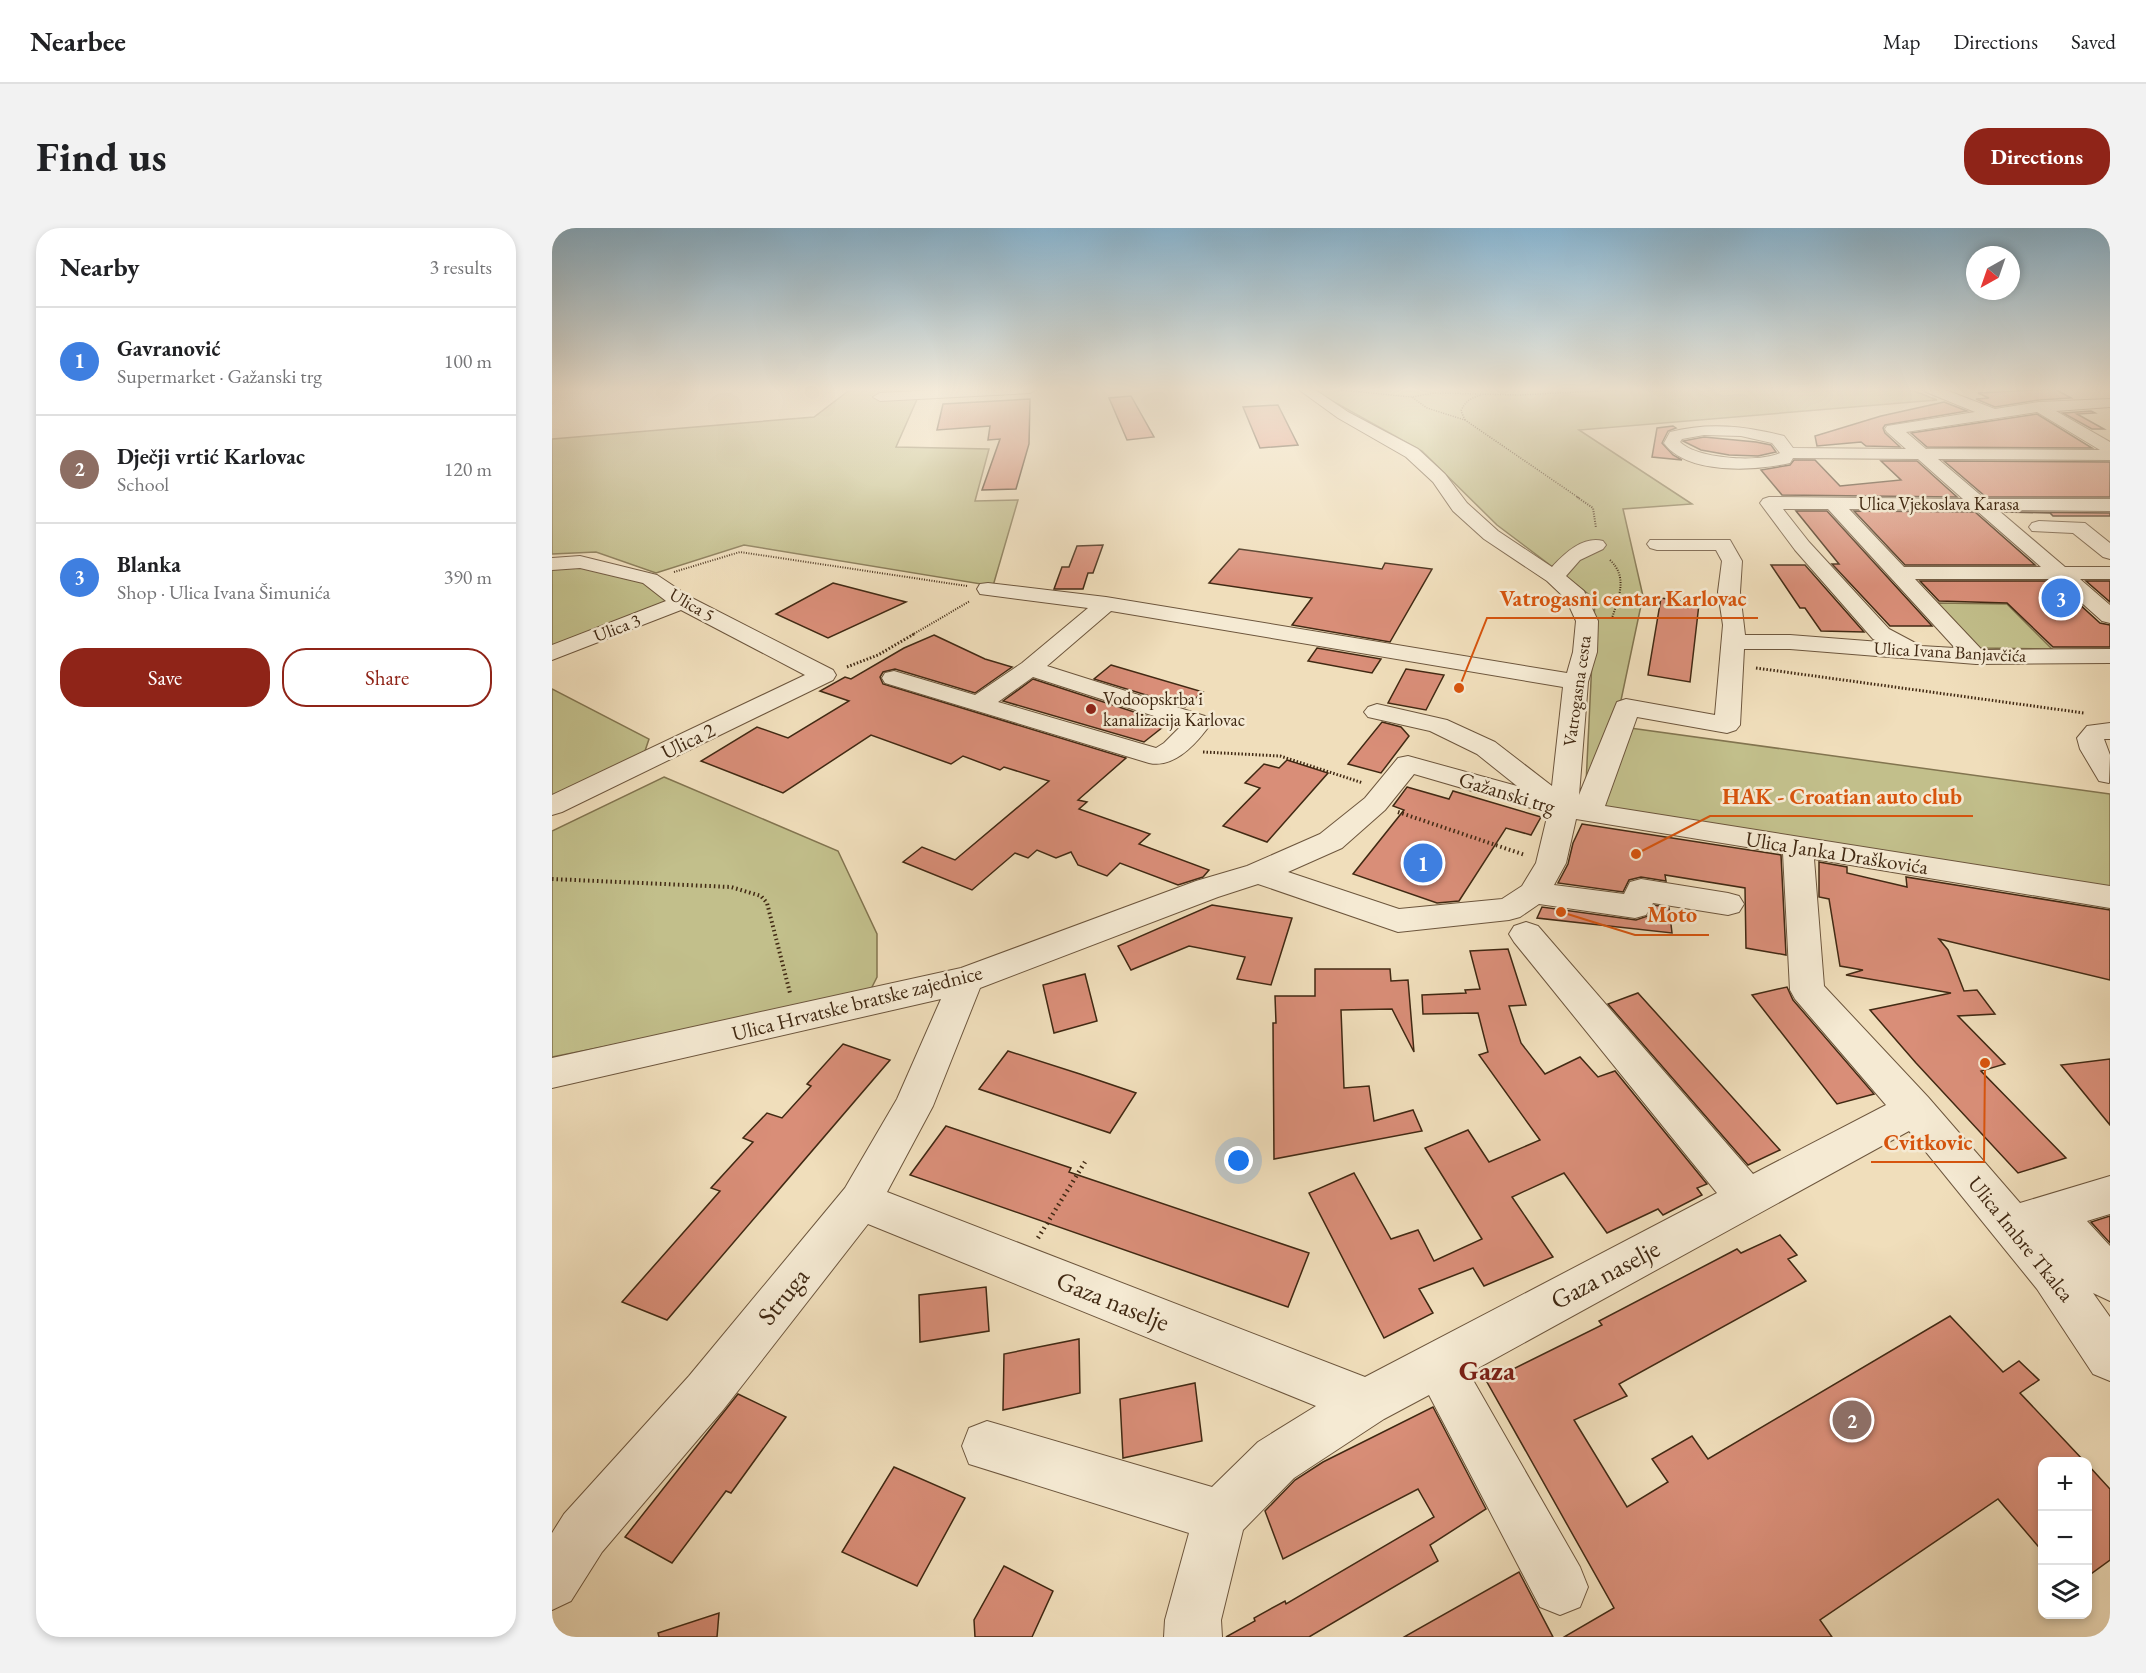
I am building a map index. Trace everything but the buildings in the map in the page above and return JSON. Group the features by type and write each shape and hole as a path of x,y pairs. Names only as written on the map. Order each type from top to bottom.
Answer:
{"street":[{"name":"Vatrogasna cesta","path":"1414,455 1439,478 1460,507 1491,535 1554,577 1576,596 1587,621 1585,652 1576,682 1576,810"},
{"path":"1687,455 1693,458 1734,463 1784,459 1791,455"},
{"path":"1922,455 2110,616"},
{"path":"2021,455 2110,456"},
{"path":"2054,455 2082,474"},
{"name":"Ulica Vjekoslava Karasa","path":"1923,653 1881,634 1802,546 1769,503 2110,505"},
{"path":"1834,504 1976,657"},
{"path":"2101,573 2069,552 2039,527 2079,527 2110,553"},
{"path":"1377,712 1438,725 1486,748 1576,810 1592,798 1622,727 1626,707 1727,725 1734,625 1729,592 1732,561 1723,544 1657,544"},
{"path":"1554,577 1573,556 1596,546"},
{"path":"2069,552 2110,560"},
{"name":"Ulica 5","path":"552,564 579,562 650,579 682,602 824,675"},
{"path":"1900,573 2101,573"},
{"path":"988,589 1106,604 1576,682"},
{"name":"Ulica 3","path":"552,653 682,602"},
{"path":"978,704 1030,668 1106,604"},
{"name":"Ulica Ivana Banjavčića","path":"1732,653 1790,642 1976,657 2110,656"},
{"path":"894,678 1159,758 1173,749 1199,722 1030,668"},
{"name":"Ulica 2","path":"552,806 824,675"},
{"path":"2109,775 2093,749 2090,738 2096,732 2110,731"},
{"name":"Gažanski trg","path":"1414,765 1576,810 1534,893 1509,909 1398,921 1258,873 1331,840 1381,797 1405,766 1414,765"},
{"name":"Ulica Janka Draškovića","path":"1576,810 2110,897"},
{"name":"Ulica Imbre Tkalca","path":"1798,847 1807,990 1914,1109 2053,1274 2110,1357"},
{"name":"Ulica Hrvatske bratske zajednice","path":"552,1073 797,1020 966,980 1207,889 1258,873"},
{"path":"1534,893 1635,907 1641,890 1728,904"},
{"path":"1526,934 1747,1198"},
{"name":"Struga","path":"552,1582 583,1533 706,1393 860,1200 914,1106 966,980"},
{"name":"Gaza naselje","path":"1220,1516 1276,1460 1367,1402 1914,1109"},
{"path":"2010,1225 2110,1195"},
{"name":"Gaza naselje","path":"860,1200 1367,1402"},
{"path":"2052,1213 2110,1279"},
{"path":"1438,1364 1560,1587"},
{"path":"987,1446 1220,1516 1193,1620 1193,1637"}],"path":[{"path":"1516,455 1593,508 1598,523 1595,536 1596,546 1620,567 1623,577 1611,623"},
{"path":"650,579 740,552 988,589"},
{"path":"824,675 878,655 950,614 988,589"},
{"path":"1732,653 2046,710 2089,714"},
{"path":"1173,749 1246,756 1280,756 1551,863"},
{"path":"552,879 730,886 760,896 767,903 797,1020"},
{"path":"1022,1265 1085,1162"}],"shaded area":[{"path":"552,455 987,455 975,501 1018,500 993,586 744,545 656,573 596,552 552,554"},
{"path":"1426,455 1617,455 1692,504 1623,509 1643,596 1616,724 1630,728 2110,794 2110,889 1585,804 1595,599 1497,525"},
{"path":"577,565 647,581 673,601 552,648 552,567"},
{"path":"1937,603 2007,604 2052,649 1980,648"},
{"path":"552,689 649,739 644,754 552,800"},
{"path":"664,777 838,851 877,934 877,977 871,989 860,996 552,1057 552,831"}],"place":[{"name":"Blanka","path":"2061,598"},
{"name":"Vatrogasni centar Karlovac","path":"1459,688"},
{"name":"Vodoopskrba i kanalizacija Karlovac","path":"1091,709"},
{"name":"HAK - Croatian auto club","path":"1636,854"},
{"name":"Gavranović","path":"1423,863"},
{"name":"Moto","path":"1561,912"},
{"name":"Cvitkovic","path":"1985,1063"},
{"name":"Dječji vrtić Karlovac","path":"1852,1420"}],"district":[{"name":"Gaza","path":"1487,1370"}]}
